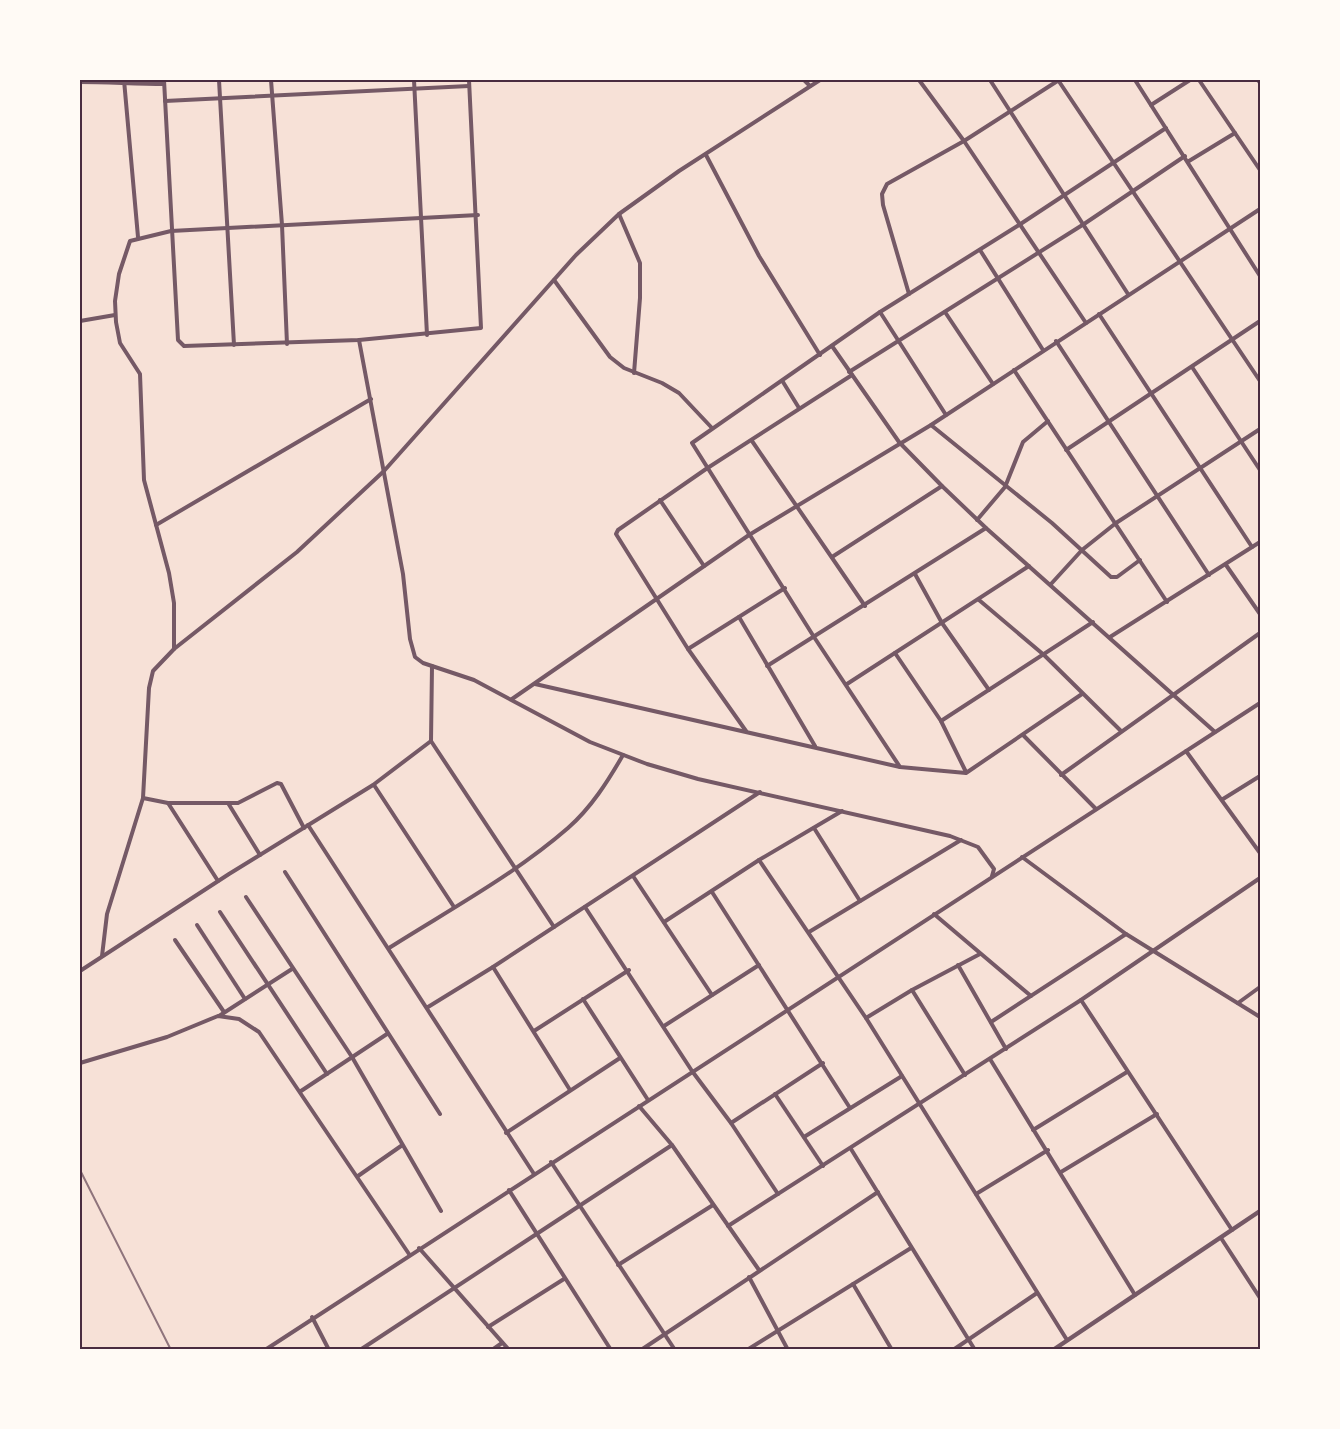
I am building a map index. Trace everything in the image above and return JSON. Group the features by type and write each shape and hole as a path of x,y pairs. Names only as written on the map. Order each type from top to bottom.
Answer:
{"street":[{"path":"80,82 105,80 164,82 178,340 184,346 359,340 481,328 469,80"},
{"path":"219,80 234,345"},
{"path":"271,80 282,225 287,344"},
{"path":"414,80 427,335"},
{"path":"804,80 810,86"},
{"path":"102,957 107,914 143,798 149,688 153,671 174,649 297,552 384,471 554,280 619,214 820,80"},
{"path":"919,80 964,141 1086,323"},
{"path":"990,80 1066,194 1128,294"},
{"path":"909,294 893,246 882,194 887,184 964,141 1058,80 1134,190 1260,381"},
{"path":"1135,80 1189,161 1260,276"},
{"path":"1151,105 1190,80"},
{"path":"1199,80 1260,170"},
{"path":"124,82 138,237"},
{"path":"165,101 469,86"},
{"path":"900,767 706,469 692,443 783,382 880,312 1019,225 1166,128"},
{"path":"1189,161 1235,133"},
{"path":"706,155 759,256 820,355"},
{"path":"747,732 688,649 616,534 618,530 851,373 1084,224 1185,156"},
{"path":"512,699 749,535 899,442 931,425 1260,209"},
{"path":"619,214 640,263 640,298 634,373"},
{"path":"174,649 174,603 169,573 144,480 140,374 120,343 115,315 118,274 130,241 138,237 171,231 477,215"},
{"path":"980,250 1043,351"},
{"path":"554,280 610,357 634,373 662,383 680,393 712,428"},
{"path":"880,312 946,415"},
{"path":"945,312 993,384"},
{"path":"1099,314 1252,547"},
{"path":"80,321 115,315"},
{"path":"1066,450 1260,321"},
{"path":"359,340 403,574 410,639 415,657 432,666 474,680 512,699 549,722 623,755 698,779 843,810 961,840 978,847 988,857 994,869 992,877"},
{"path":"1056,342 1209,575"},
{"path":"832,346 899,442 942,486 1029,567 1051,584 1215,732"},
{"path":"1192,367 1260,470"},
{"path":"1014,370 1167,602"},
{"path":"783,382 799,408"},
{"path":"156,525 371,399"},
{"path":"977,520 1005,487 1023,442 1048,421"},
{"path":"931,425 1114,578 1140,560"},
{"path":"1051,584 1082,550 1116,523 1260,429"},
{"path":"752,441 795,507 865,606"},
{"path":"832,557 942,486"},
{"path":"660,500 704,566"},
{"path":"767,666 986,528"},
{"path":"1110,637 1260,542"},
{"path":"1226,565 1260,614"},
{"path":"847,684 1029,567"},
{"path":"915,574 942,623 988,690"},
{"path":"688,649 785,588"},
{"path":"979,600 1044,655 1121,731"},
{"path":"739,617 815,746"},
{"path":"941,722 1093,622"},
{"path":"1061,775 1260,633"},
{"path":"895,653 941,722 966,773"},
{"path":"432,666 431,741 554,927"},
{"path":"535,684 900,767 966,773 1082,694"},
{"path":"265,1350 312,1317 1260,703"},
{"path":"1023,734 1096,809"},
{"path":"80,971 218,881 374,785 431,741"},
{"path":"1186,751 1260,853"},
{"path":"389,948 516,867 570,827 607,782 623,755"},
{"path":"1223,799 1260,776"},
{"path":"143,798 168,803 238,803 277,783 280,784 428,1007 534,1174"},
{"path":"374,785 453,907"},
{"path":"428,1007 760,792"},
{"path":"168,803 218,881"},
{"path":"227,803 260,855"},
{"path":"664,922 759,860 843,810"},
{"path":"814,828 860,901"},
{"path":"809,932 961,840"},
{"path":"1022,857 1126,933 1260,1017"},
{"path":"759,860 866,1018 1067,1340"},
{"path":"285,872 440,1114"},
{"path":"633,876 712,995"},
{"path":"728,1226 1081,1000 1260,878"},
{"path":"712,892 789,1009 850,1108"},
{"path":"246,897 352,1057 441,1210"},
{"path":"585,907 629,970 692,1071 731,1123 778,1194"},
{"path":"220,912 266,985 327,1074"},
{"path":"934,914 1031,996"},
{"path":"197,925 245,999"},
{"path":"991,1022 1126,933"},
{"path":"175,940 224,1012"},
{"path":"866,1018 912,990 980,954"},
{"path":"664,1026 759,965"},
{"path":"958,965 1006,1049"},
{"path":"493,967 570,1090"},
{"path":"80,1063 167,1036 218,1017 292,969"},
{"path":"534,1031 629,970"},
{"path":"1238,1003 1260,987"},
{"path":"912,990 965,1075"},
{"path":"583,999 648,1100"},
{"path":"1081,1000 1232,1230"},
{"path":"218,1017 239,1019 259,1032 409,1254"},
{"path":"301,1091 387,1034"},
{"path":"506,1133 620,1058"},
{"path":"990,1059 1135,1295"},
{"path":"731,1123 823,1063"},
{"path":"1033,1130 1127,1072"},
{"path":"804,1137 902,1076"},
{"path":"776,1094 823,1166"},
{"path":"639,1106 672,1145 759,1270"},
{"path":"1061,1172 1157,1114"},
{"path":"360,1350 672,1145"},
{"path":"358,1176 402,1146"},
{"path":"851,1149 975,1350"},
{"path":"976,1194 1048,1150"},
{"path":"551,1162 675,1350"},
{"path":"509,1190 611,1350"},
{"path":"641,1350 878,1192"},
{"path":"618,1265 713,1205"},
{"path":"1053,1350 1260,1211"},
{"path":"1221,1238 1260,1298"},
{"path":"419,1248 509,1350"},
{"path":"747,1350 911,1248"},
{"path":"749,1277 788,1350"},
{"path":"488,1327 564,1279"},
{"path":"853,1284 892,1350"},
{"path":"953,1350 1037,1293"},
{"path":"312,1317 329,1350"},
{"path":"492,1350 502,1342"}],"railway":[{"path":"80,1170 171,1350"}]}
